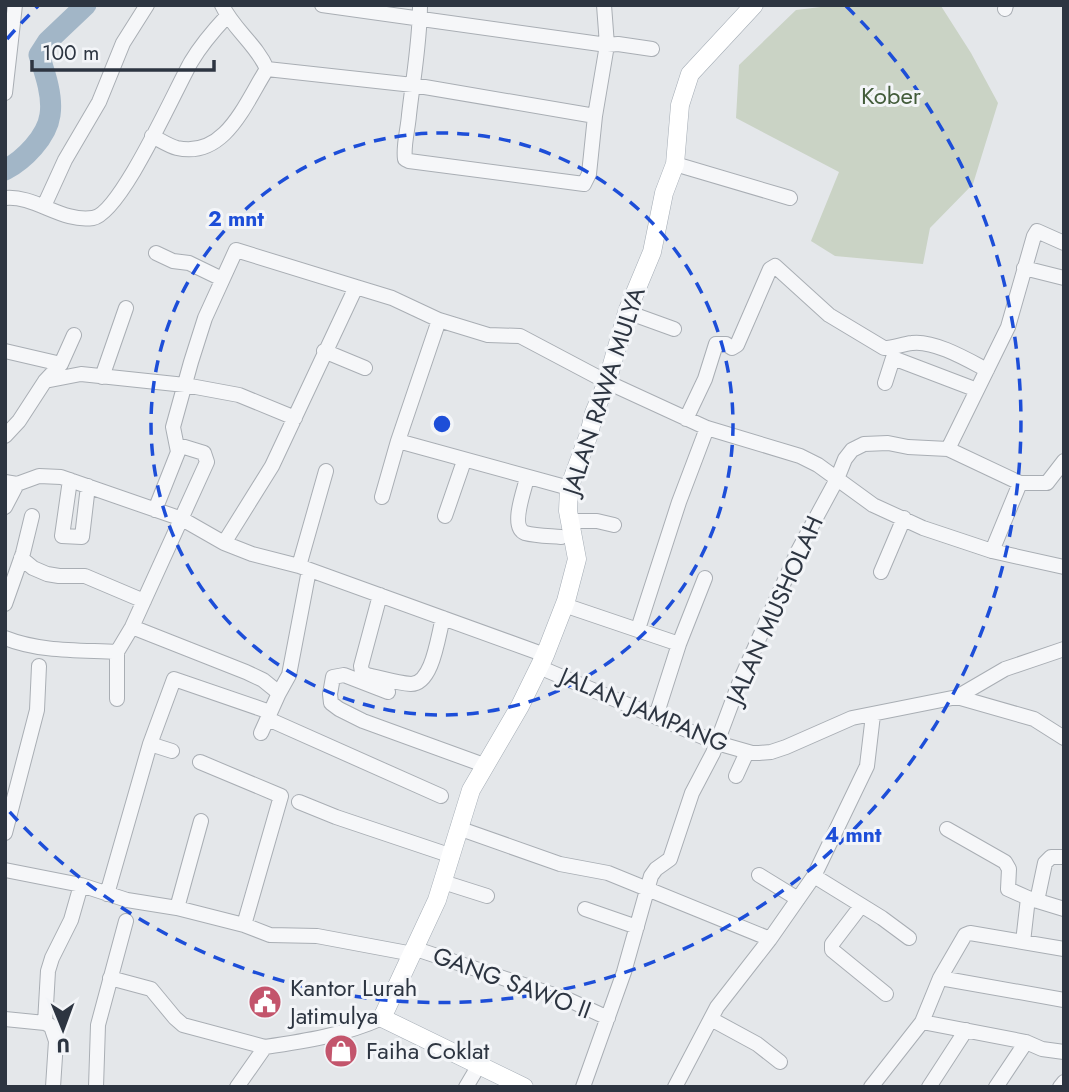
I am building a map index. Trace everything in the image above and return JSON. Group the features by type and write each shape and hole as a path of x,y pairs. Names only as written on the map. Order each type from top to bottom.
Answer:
{"main road":[{"name":"JALAN RAWA MULYA","path":"382,1018 415,951 443,882 471,790 520,706 542,661 573,578 577,559 567,505 569,488 607,382 627,312 652,252 664,193 675,164 680,105 690,74 754,5"},
{"path":"382,1018 524,1087"}],"street":[{"path":"5,93 15,5"},
{"path":"44,206 65,160 99,102 123,43 147,5"},
{"path":"322,5 420,13 607,45 652,49"},
{"path":"420,13 404,154 409,161 584,184 589,174 607,45 604,5"},
{"path":"5,198 13,197 60,213 90,218 101,216 145,153 192,61 224,11 263,60 267,69"},
{"path":"152,136 176,148 189,149 222,138 235,125 267,69"},
{"path":"267,69 413,85 595,116"},
{"path":"675,164 790,198"},
{"path":"1064,243 1037,231 1034,236 1008,327 948,449 1020,483 1047,483 1064,461"},
{"path":"155,510 174,465 178,445 173,427 205,318 236,250 392,298 439,320 488,335 520,337 607,382 706,428 800,456 873,505 949,537 992,551 1064,567"},
{"path":"156,253 173,261 189,263 222,279"},
{"path":"687,419 705,379 716,344 726,344 732,348 737,345 770,269 775,266 829,315 884,348 914,343 930,345 988,370"},
{"path":"1024,268 1064,278"},
{"path":"224,543 272,466 356,286"},
{"path":"102,377 126,308"},
{"path":"627,312 674,329"},
{"path":"382,497 439,320"},
{"path":"5,436 19,421 45,381 61,364 74,335"},
{"path":"5,351 61,364"},
{"path":"324,351 365,368"},
{"path":"885,383 893,358 977,390"},
{"path":"45,381 81,374 185,385 239,395 295,418"},
{"path":"638,629 706,428"},
{"path":"398,441 569,488"},
{"name":"JALAN MUSHOLAH","path":"583,1087 608,1018 654,871 670,859 692,793 717,743 740,681 798,551 845,459 859,445 888,443 948,449"},
{"path":"117,699 117,652 132,627 207,459 204,453 178,445"},
{"path":"445,516 464,461"},
{"path":"266,721 289,675 304,568 326,471"},
{"name":"JALAN JAMPANG","path":"11,483 51,476 70,480 182,519 224,543 251,554 304,568 443,618 717,743 747,752 771,752 836,723 957,697 1004,669 1064,649"},
{"path":"527,478 518,517 519,527 524,532 561,537"},
{"path":"70,480 62,536 82,537 88,486"},
{"path":"5,507 11,483"},
{"path":"992,551 1020,483"},
{"path":"5,604 32,516"},
{"path":"881,572 904,518"},
{"path":"569,521 597,521 614,525"},
{"path":"21,558 33,568 47,574 95,579 144,601"},
{"path":"656,716 679,644 705,578"},
{"path":"380,595 361,666 362,672 367,675 412,684 421,681 428,673 443,618"},
{"path":"564,605 679,644"},
{"path":"132,627 246,672 263,680 279,693"},
{"path":"5,638 47,648 117,652"},
{"path":"5,833 10,794 37,710 39,666"},
{"path":"388,692 344,675 333,677 331,703 363,721 484,765"},
{"path":"107,894 150,744 174,679 441,796"},
{"path":"957,697 1034,719 1064,738"},
{"path":"675,1087 717,1007 770,939 814,876 867,766 873,715"},
{"path":"150,744 172,751"},
{"path":"736,776 747,752"},
{"path":"200,762 281,796 244,926"},
{"path":"299,802 452,856"},
{"path":"177,908 201,821"},
{"path":"458,828 560,864 608,873 770,939"},
{"path":"947,829 1006,862 1009,869 1008,889 1032,900 1064,909"},
{"path":"1023,942 1032,900 1045,863 1051,857 1064,857"},
{"name":"GANG SAWO II","path":"5,871 81,885 107,894 177,908 270,935 317,936 415,951 545,991 608,1018"},
{"path":"759,875 798,899"},
{"path":"814,876 909,938"},
{"path":"443,882 487,896"},
{"path":"45,1023 48,971 71,920 81,885"},
{"path":"861,906 832,944 832,950 886,994"},
{"path":"585,908 637,928"},
{"path":"96,1087 98,1025 126,921"},
{"path":"871,1087 922,1022 940,978 965,935 970,933 1064,949"},
{"path":"110,978 151,989 183,1025 265,1047 320,1040 382,1018"},
{"path":"940,978 1064,1000"},
{"path":"5,1019 51,1026 56,1041 53,1087"},
{"path":"711,1019 757,1044 780,1062"},
{"path":"922,1022 1026,1042 1042,1049 1064,1065"},
{"path":"929,1087 966,1030"},
{"path":"996,1087 1026,1042"},
{"path":"237,1087 265,1047"},
{"path":"1042,1049 1064,1052"},
{"path":"466,1087 479,1065"},
{"path":"1060,1087 1064,1082"}],"green space":[{"name":"Kober","path":"837,5 941,6 998,103 973,184 930,228 923,264 835,256 811,241 839,172 736,118 739,65 796,10"}],"waterway":[{"path":"5,170 34,147 48,123 51,108 49,92 39,55 48,41 86,5"}],"place":[{"name":"Kantor Lurah Jatimulya","path":"265,1002"},
{"name":"Faiha Coklat","path":"341,1051"}]}
